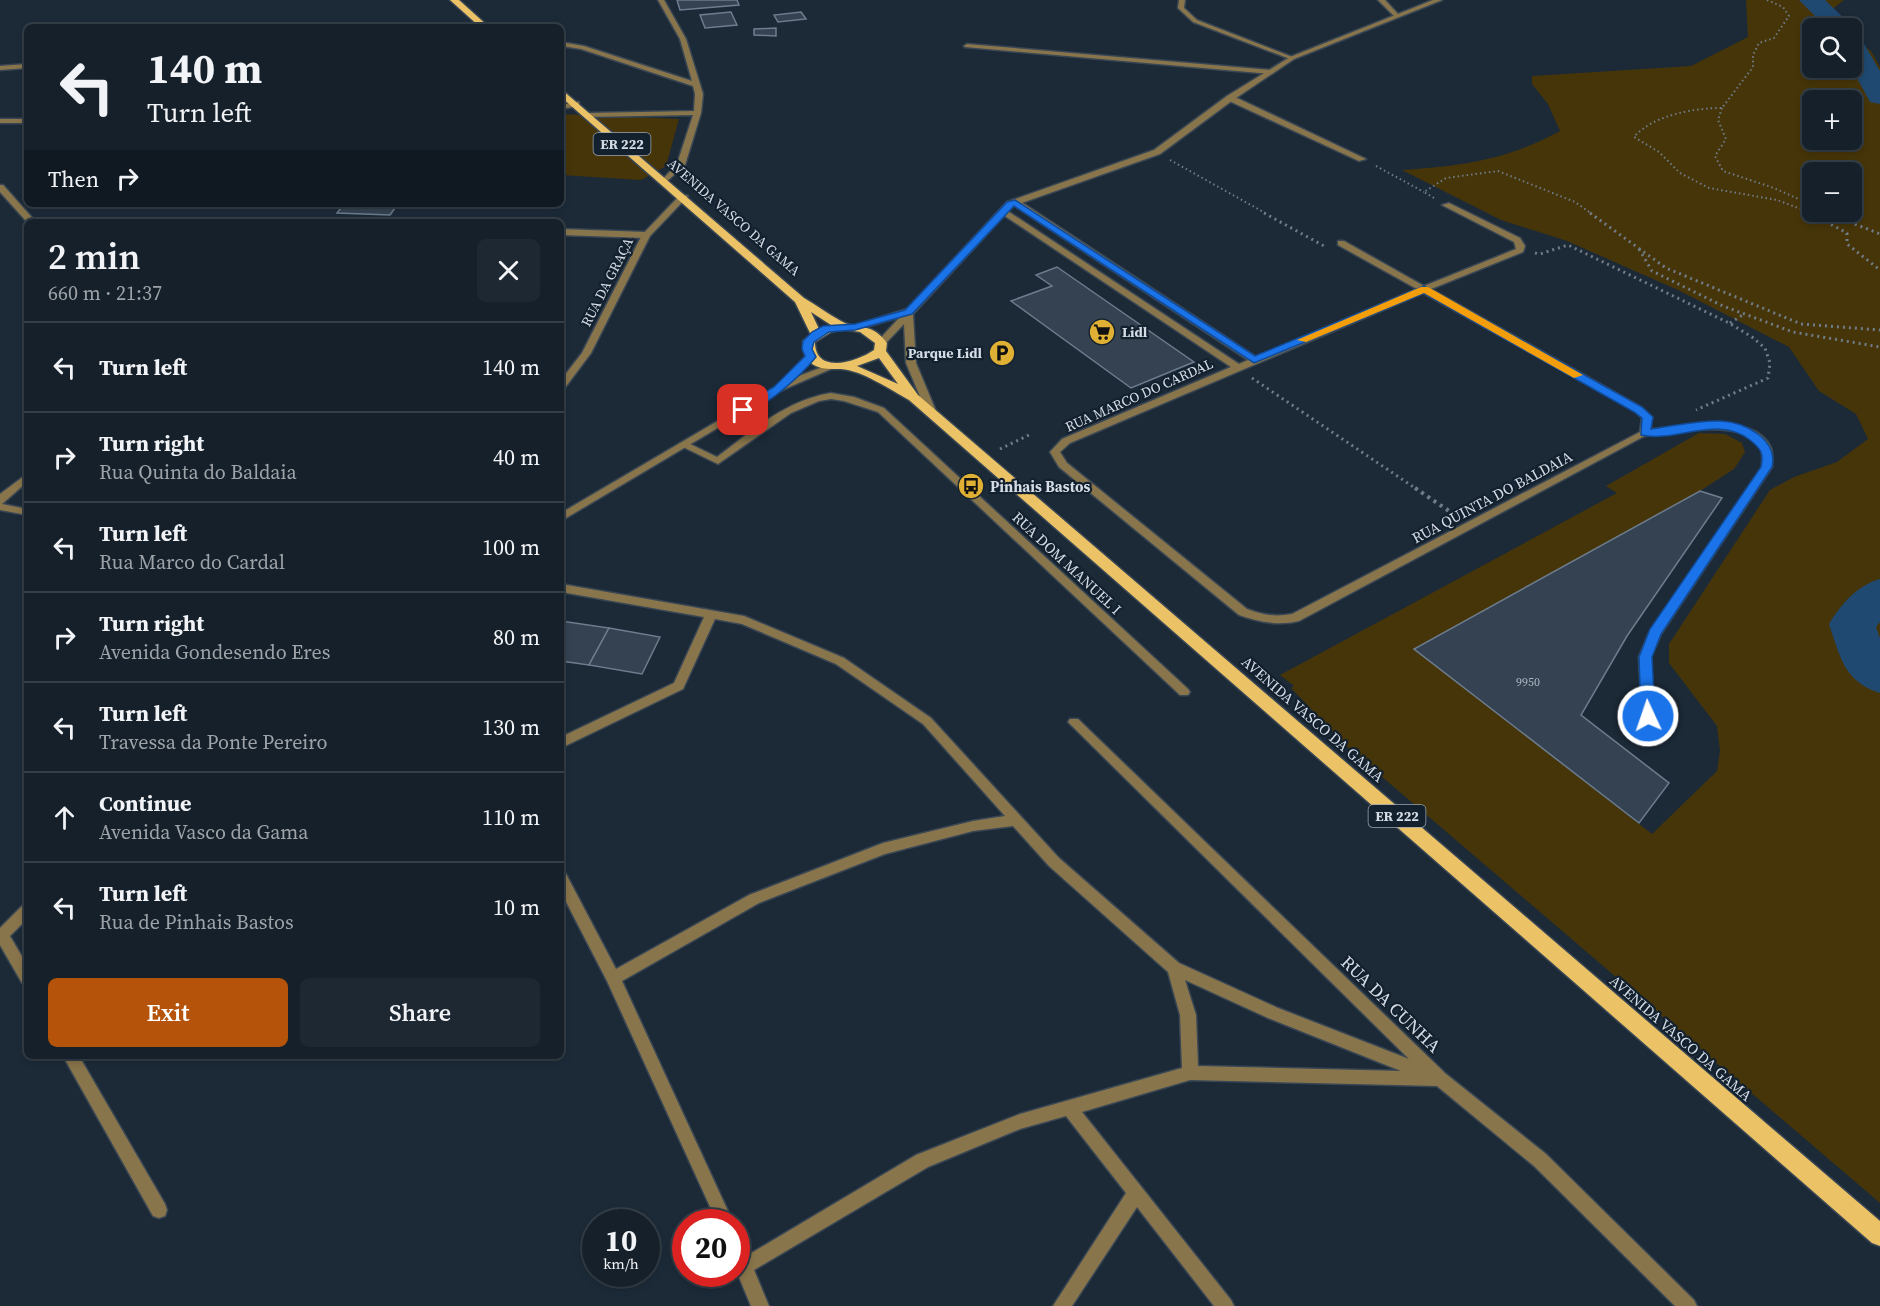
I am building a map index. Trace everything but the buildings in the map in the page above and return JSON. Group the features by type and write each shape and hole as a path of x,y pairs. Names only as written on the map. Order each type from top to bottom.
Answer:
{"main road":[{"path":"454,0 482,24"},
{"name":"AVENIDA VASCO DA GAMA","path":"564,95 684,196 800,300 841,326"},
{"name":"AVENIDA VASCO DA GAMA","path":"800,300 816,334 841,326 855,327 877,336 881,347 914,397"},
{"path":"811,357 807,349 809,341 816,334"},
{"name":"AVENIDA VASCO DA GAMA","path":"848,367 867,361 881,347"},
{"name":"AVENIDA VASCO DA GAMA","path":"811,357 833,366 848,367 877,378 914,397 1880,1235"}],"street":[{"path":"662,0 683,39 699,94 697,113 681,165 665,181"},
{"path":"1182,0 1181,8 1195,21 1292,58"},
{"path":"1380,0 1396,15"},
{"path":"881,347 909,312 1015,202 1157,152 1230,98 1292,58 1396,15 1439,0"},
{"path":"564,44 582,47 696,85"},
{"path":"967,46 1271,72"},
{"path":"0,68 24,66"},
{"path":"1230,98 1362,159"},
{"path":"564,107 576,105"},
{"path":"587,115 697,113"},
{"path":"0,122 24,121"},
{"path":"0,187 29,219"},
{"name":"RUA DA GRAÇA","path":"564,383 586,353 646,235 684,196"},
{"path":"1015,202 1254,360"},
{"path":"1446,205 1517,240 1521,246 1520,250"},
{"path":"1003,212 1237,367"},
{"path":"564,232 646,235"},
{"path":"1341,243 1638,409 1647,417 1645,433 1721,425 1742,430 1762,441 1769,455 1767,467 1655,633 1645,657 1648,716"},
{"name":"RUA MARCO DO CARDAL","path":"1054,452 1066,441 1237,367 1520,250"},
{"path":"855,327 909,312"},
{"path":"909,312 911,363 931,411"},
{"path":"777,389 811,357"},
{"path":"564,516 777,389 833,366"},
{"name":"RUA DOM MANUEL I","path":"684,445 718,460 794,408 830,396 856,401 881,410 1184,692"},
{"name":"RUA QUINTA DO BALDAIA","path":"1054,452 1063,465 1243,612 1261,619 1280,621 1295,618 1645,433"},
{"path":"0,501 7,492 24,479"},
{"path":"0,507 24,511"},
{"path":"564,589 744,620 840,661 927,721 1054,862 1174,968 1273,1012 1440,1079"},
{"path":"564,742 679,686 711,614"},
{"name":"RUA DA CUNHA","path":"1074,722 1440,1079 1540,1160 1688,1306"},
{"path":"613,978 754,899 884,849 973,826 1015,820"},
{"path":"564,884 613,978 719,1209"},
{"path":"24,913 1,936 24,973"},
{"path":"1174,968 1188,1016 1190,1073"},
{"path":"73,1059 159,1210"},
{"path":"750,1263 922,1161 1020,1122 1190,1073 1440,1079"},
{"path":"1070,1109 1225,1306"},
{"path":"1062,1306 1136,1193"},
{"path":"750,1279 760,1306"}],"path":[{"path":"1767,0 1783,7 1789,16 1774,38 1759,43 1753,55 1753,67 1722,108 1718,120 1726,139 1715,156 1723,171 1774,188 1802,201"},
{"path":"1722,108 1684,111 1675,116 1652,120 1642,126 1634,138 1659,152 1680,173 1709,188 1777,200 1824,218 1847,233 1847,244 1880,270"},
{"path":"1157,152 1330,249"},
{"path":"1362,159 1446,205"},
{"path":"1424,192 1446,178 1498,171 1575,202 1666,268 1801,324 1880,330"},
{"path":"1851,222 1880,234"},
{"path":"1520,250 1540,255 1568,245 1729,323 1765,348 1770,363 1768,378 1686,414"},
{"path":"1637,245 1652,271 1744,314 1793,332 1880,347"},
{"path":"1729,323 1744,314"},
{"path":"1237,367 1470,525"},
{"path":"983,456 1029,435"}],"shaded area":[{"path":"1746,0 1844,0 1834,8 1837,18 1802,18 1802,78 1862,78 1862,44 1871,51 1880,67 1880,1203 1346,746 1291,688 1294,686 1280,675 1617,493 1606,486 1699,433 1725,434 1742,443 1745,452 1734,469 1700,491 1414,649 1652,834 1717,771 1720,751 1717,726 1669,663 1669,644 1770,490 1794,477 1837,462 1868,439 1856,414 1819,391 1789,347 1678,290 1567,241 1501,220 1402,170 1484,160 1521,149 1560,131 1548,104 1532,84 1532,76 1691,66 1748,37"},
{"path":"564,114 679,119 666,166 641,180 564,175"}],"waterway":[{"path":"1811,0 1830,18"},
{"path":"1862,63 1880,96"},
{"path":"1880,594 1852,624 1865,661 1880,676"}],"slow traffic":[{"path":"1302,340 1424,289 1578,375"}],"place":[{"name":"Lidl","path":"1102,332"},
{"name":"Parque Lidl","path":"1002,353"},
{"name":"Pinhais Bastos","path":"971,486"}],"route":[{"path":"743,410 777,389 811,357 807,349 809,341 816,334 827,329 841,326 855,327 909,312 1010,204 1015,202 1254,360 1424,289 1638,409 1647,417 1645,433 1721,425 1734,428 1762,441 1769,455 1767,467 1655,633 1645,657 1648,716"}]}
